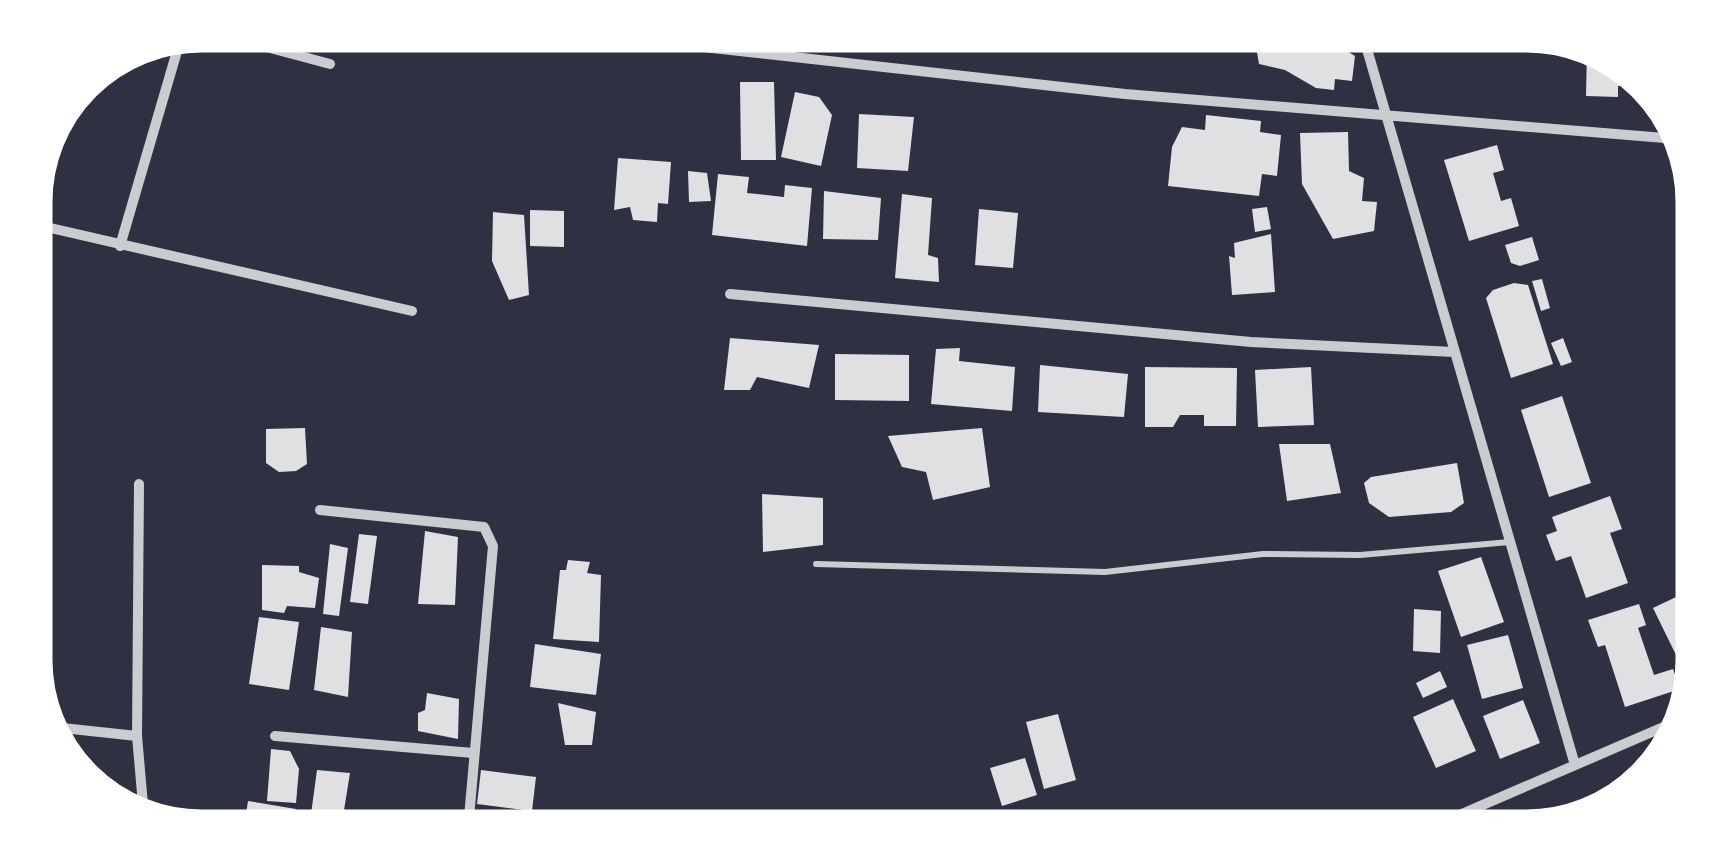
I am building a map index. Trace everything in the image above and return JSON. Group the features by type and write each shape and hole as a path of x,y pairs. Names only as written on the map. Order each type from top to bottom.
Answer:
{"street":[{"path":"283,50 330,64"},
{"path":"732,50 1390,119 1663,138"},
{"path":"1368,50 1575,765"},
{"path":"120,246 177,53"},
{"path":"50,228 412,311"},
{"path":"730,294 1251,342 1454,352"},
{"path":"140,484 137,736 143,799"},
{"path":"320,510 484,527 493,546 469,812"},
{"path":"67,728 137,736"},
{"path":"1466,812 1662,728"},
{"path":"275,736 473,753"}],"lane":[{"path":"816,564 1105,572 1262,554 1360,555 1510,542"}],"building":[{"path":"1257,50 1345,50 1355,56 1352,81 1335,79 1334,90 1316,88 1285,70 1259,64"},
{"path":"1587,63 1623,86 1618,86 1618,97 1586,96"},
{"path":"740,82 774,82 776,160 741,160"},
{"path":"795,92 819,97 832,115 821,166 781,157"},
{"path":"859,114 914,117 908,171 857,168"},
{"path":"1206,115 1261,121 1260,132 1281,135 1277,176 1262,174 1259,196 1168,186 1172,147 1182,127 1205,130"},
{"path":"1348,132 1349,171 1364,178 1362,201 1377,202 1374,231 1333,239 1302,184 1300,133"},
{"path":"1497,145 1504,170 1493,173 1501,201 1511,198 1519,226 1469,241 1444,160"},
{"path":"618,158 671,162 668,204 658,203 657,222 633,220 630,207 614,210"},
{"path":"688,171 707,173 711,201 689,202"},
{"path":"718,174 749,177 747,193 784,197 785,185 812,188 807,246 712,235"},
{"path":"824,191 881,198 878,240 823,239"},
{"path":"902,194 932,198 928,255 938,258 939,282 895,278"},
{"path":"1267,207 1271,229 1255,232 1252,209"},
{"path":"979,209 1018,213 1013,268 975,265"},
{"path":"530,210 564,211 564,247 530,246"},
{"path":"493,212 524,215 529,295 509,300 492,261"},
{"path":"1271,234 1275,292 1232,295 1229,256 1235,258 1234,243"},
{"path":"1532,237 1539,260 1520,266 1511,263 1505,245"},
{"path":"1542,279 1550,308 1541,311 1532,281"},
{"path":"1514,283 1528,285 1553,364 1511,378 1486,298 1493,290"},
{"path":"730,338 819,345 809,388 757,377 750,390 724,390"},
{"path":"1563,338 1572,362 1561,366 1551,343"},
{"path":"960,348 959,361 1015,367 1012,411 931,404 936,349"},
{"path":"835,354 909,355 909,401 835,400"},
{"path":"1040,365 1128,374 1124,417 1038,412"},
{"path":"1145,367 1237,368 1236,426 1204,426 1204,415 1180,415 1173,427 1145,427"},
{"path":"1311,367 1314,425 1258,427 1255,370"},
{"path":"1562,396 1591,483 1549,497 1521,410"},
{"path":"305,428 307,464 296,471 279,472 266,463 266,429"},
{"path":"982,428 990,487 933,500 926,472 902,467 888,436"},
{"path":"1279,444 1330,444 1341,493 1287,501"},
{"path":"1457,463 1464,503 1451,512 1389,517 1369,503 1364,483 1371,477"},
{"path":"762,494 823,498 823,545 763,552"},
{"path":"1610,496 1622,529 1610,533 1628,583 1586,598 1571,556 1556,561 1546,535 1557,531 1552,517"},
{"path":"425,531 458,537 455,605 418,604"},
{"path":"359,534 377,536 368,604 350,602"},
{"path":"330,544 348,548 339,616 323,614"},
{"path":"1481,557 1504,622 1461,637 1438,571"},
{"path":"568,560 590,562 587,573 601,575 599,642 553,639 560,570 566,570"},
{"path":"262,565 299,566 299,572 319,578 315,608 287,606 284,613 262,610"},
{"path":"1678,596 1678,656 1677,657 1653,608"},
{"path":"1639,604 1646,625 1638,628 1654,675 1673,669 1675,691 1625,707 1605,645 1598,647 1588,620"},
{"path":"1414,609 1441,611 1440,653 1413,651"},
{"path":"259,617 299,622 289,690 249,684"},
{"path":"321,627 352,632 348,697 314,690"},
{"path":"1508,635 1523,688 1482,699 1467,645"},
{"path":"535,644 601,654 596,695 530,687"},
{"path":"1440,671 1447,687 1423,698 1416,683"},
{"path":"427,693 459,699 458,739 418,731 418,713 425,710"},
{"path":"1453,699 1476,751 1436,768 1413,717"},
{"path":"1523,700 1540,743 1500,759 1483,716"},
{"path":"558,703 596,712 592,745 565,745"},
{"path":"1058,714 1076,780 1044,789 1026,722"},
{"path":"271,749 290,751 299,769 296,803 267,801"},
{"path":"1025,758 1037,795 1002,806 990,768"},
{"path":"317,770 350,773 344,812 311,812"},
{"path":"481,770 536,777 532,811 477,804"},
{"path":"248,801 296,809 295,812 246,812"}]}
